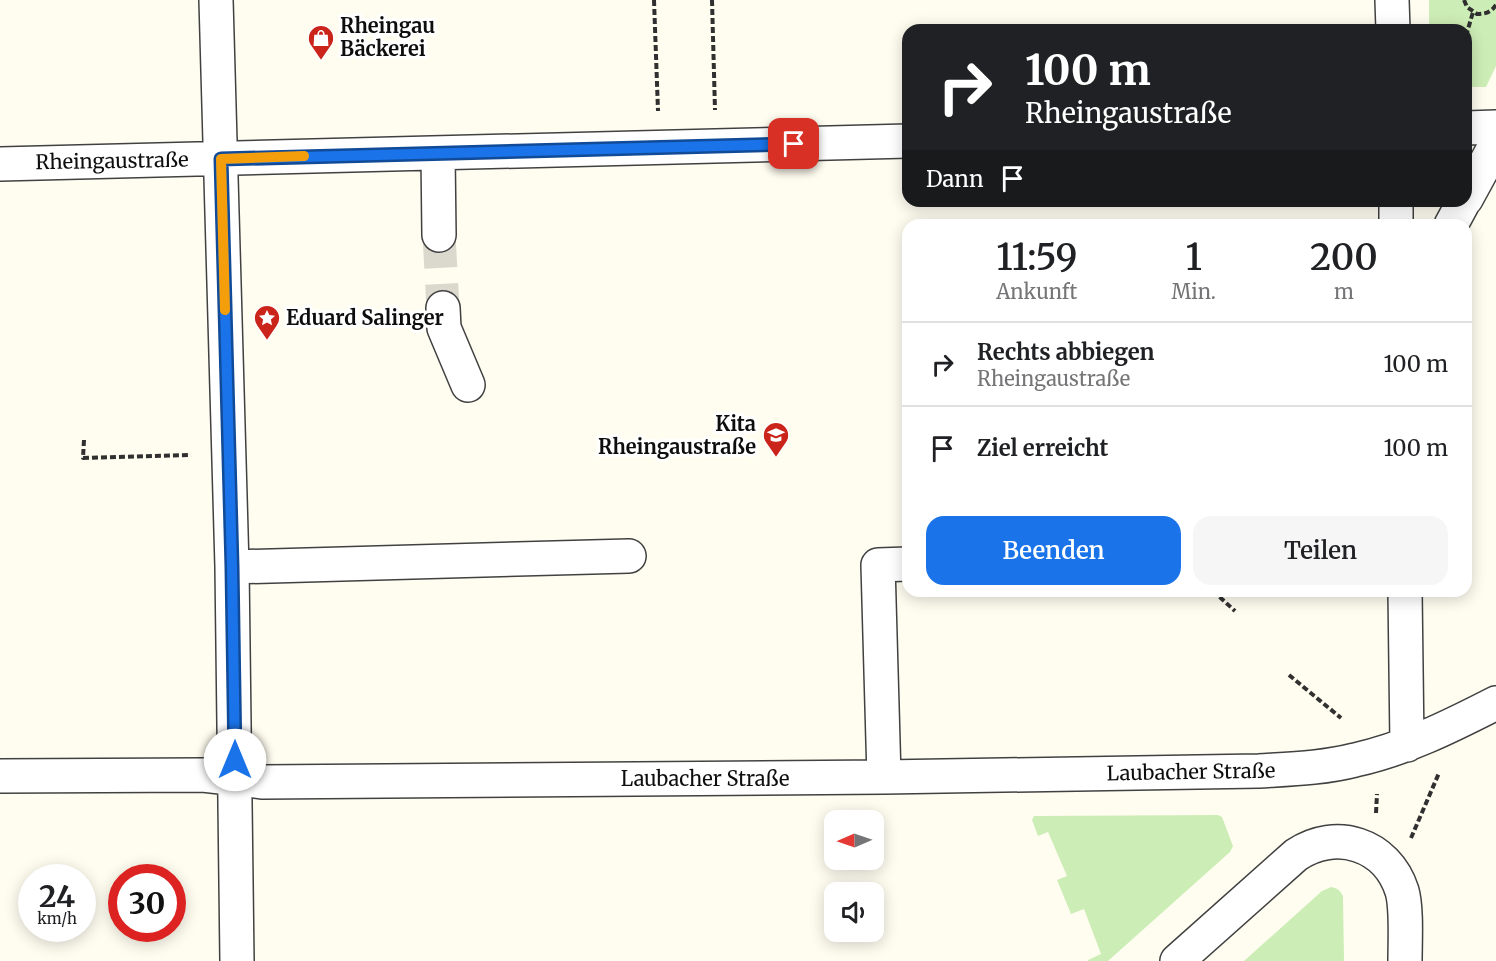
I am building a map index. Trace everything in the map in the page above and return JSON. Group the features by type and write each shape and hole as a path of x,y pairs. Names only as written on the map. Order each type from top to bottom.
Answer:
{"street":[{"path":"216,0 232,567 237,961"},
{"path":"1392,0 1393,24"},
{"path":"1472,128 1496,128"},
{"name":"Rheingaustraße","path":"0,164 902,141"},
{"path":"1472,187 1496,144"},
{"path":"438,154 439,235"},
{"path":"443,308 444,328 468,385"},
{"path":"232,567 629,556"},
{"path":"884,777 878,565 902,564"},
{"path":"1405,597 1407,745"},
{"name":"Laubacher Straße","path":"0,776 203,775 275,782 884,777 1300,769 1357,760 1407,745 1496,703"},
{"path":"1177,961 1306,848 1315,844 1339,841 1371,850 1389,866 1396,877 1402,892 1405,961"}],"path":[{"path":"654,0 658,115"},
{"path":"712,0 715,114"},
{"path":"1464,0 1467,7 1477,14 1487,13 1496,5"},
{"path":"1470,24 1473,12"},
{"path":"84,440 84,458 195,454"},
{"path":"1220,597 1235,611"},
{"path":"1288,675 1341,718"},
{"path":"1389,866 1406,848 1444,761 1407,745"}],"green space":[{"path":"1429,0 1496,0 1496,66 1486,87 1472,87 1472,24 1429,24"},
{"path":"1218,815 1222,817 1233,846 1230,852 1108,961 1088,961 1101,954 1084,909 1071,914 1057,880 1067,876 1048,832 1038,836 1032,820 1034,816"},
{"path":"1331,887 1341,892 1343,896 1344,961 1244,961 1322,891"}],"tunnel":[{"path":"439,235 443,308"}],"slow traffic":[{"path":"225,310 221,159 304,156"}],"place":[{"name":"Rheingau Bäckerei","path":"321,61"},
{"name":"Eduard Salinger","path":"267,341"},
{"name":"Kita Rheingaustraße","path":"776,458"}],"route":[{"path":"235,760 221,159 794,144"}]}
